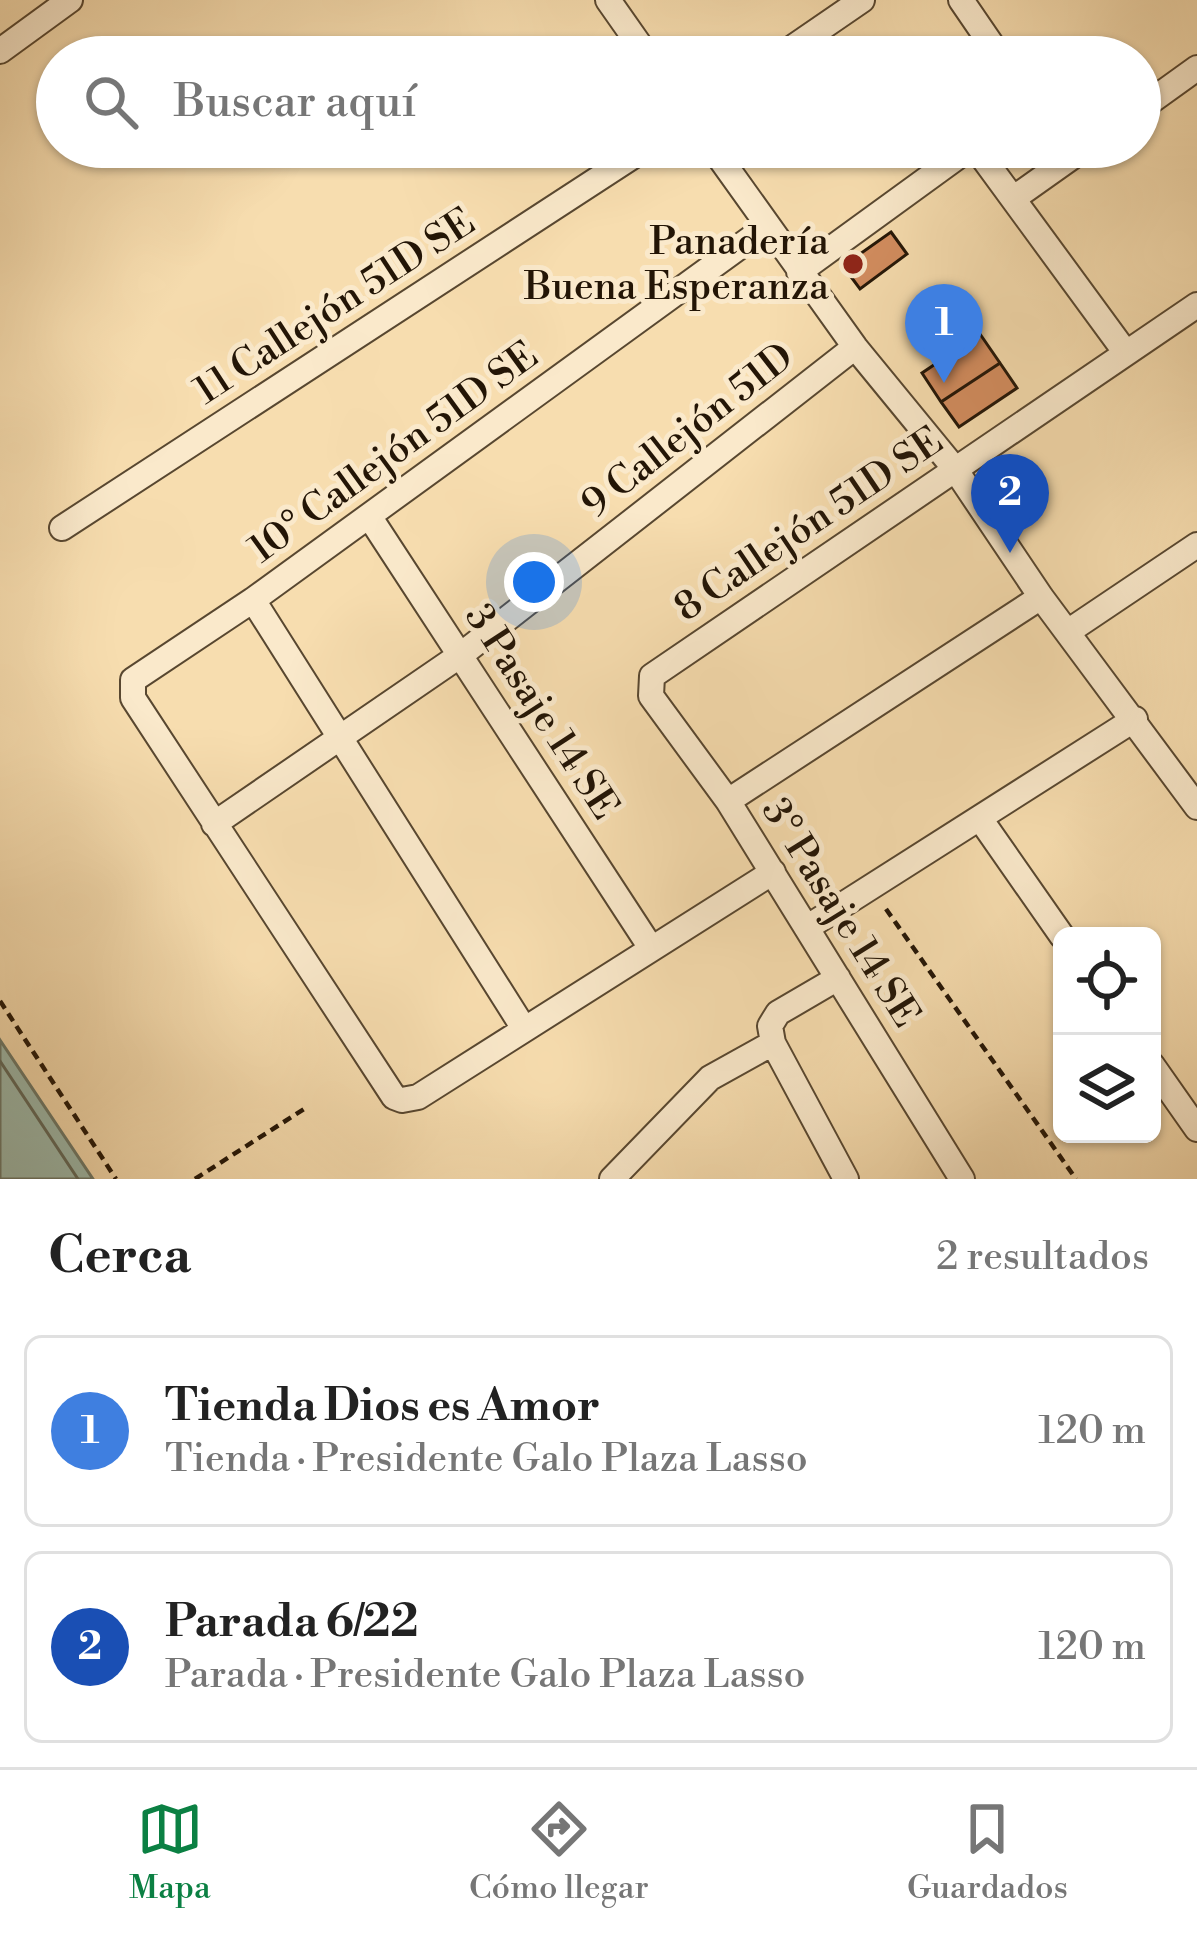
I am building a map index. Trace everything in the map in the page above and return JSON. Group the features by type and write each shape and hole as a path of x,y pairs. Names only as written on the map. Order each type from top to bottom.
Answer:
{"street":[{"path":"0,51 70,0"},
{"path":"608,0 634,36"},
{"path":"810,36 862,0"},
{"path":"962,0 986,36"},
{"path":"1161,94 1197,68"},
{"name":"11 Callejón 51D SE","path":"62,528 614,168"},
{"path":"727,168 855,346 955,469 1041,597 1135,719 1188,774 1197,807"},
{"path":"799,272 944,168"},
{"path":"990,168 1126,353"},
{"path":"1014,198 1052,168"},
{"name":"10° Callejón 51D SE","path":"214,824 133,698 133,680 253,600 768,226"},
{"name":"8 Callejón 51D SE","path":"649,689 652,676 1197,305"},
{"name":"9 Callejón 51D","path":"214,824 462,654 855,346"},
{"name":"3 Pasaje 14 SE","path":"369,515 651,948"},
{"path":"1069,631 1197,545"},
{"path":"728,801 1041,597"},
{"path":"253,600 523,1028"},
{"name":"3° Pasaje 14 SE","path":"649,689 808,926 962,1179"},
{"path":"808,926 1135,719"},
{"path":"981,820 1055,927"},
{"path":"214,824 394,1097 402,1100 418,1097 773,872"},
{"path":"838,978 778,1012 770,1026 772,1043 847,1179"},
{"path":"612,1179 710,1078 772,1043"},
{"path":"1161,1077 1195,1123"}],"path":[{"path":"872,889 1076,1179"},
{"path":"0,1001 116,1179"},
{"path":"195,1179 304,1109"}],"water":[{"path":"0,1040 93,1179 0,1179"}],"building":[{"path":"891,232 907,254 860,289 843,266"},
{"path":"980,334 1000,363 941,402 922,373"},
{"path":"1000,363 1017,388 959,427 941,402"}],"place":[{"name":"Panadería Buena Esperanza","path":"853,264"},
{"name":"Tienda Dios es Amor","path":"944,383"},
{"name":"Parada 6/22","path":"1010,553"}]}
